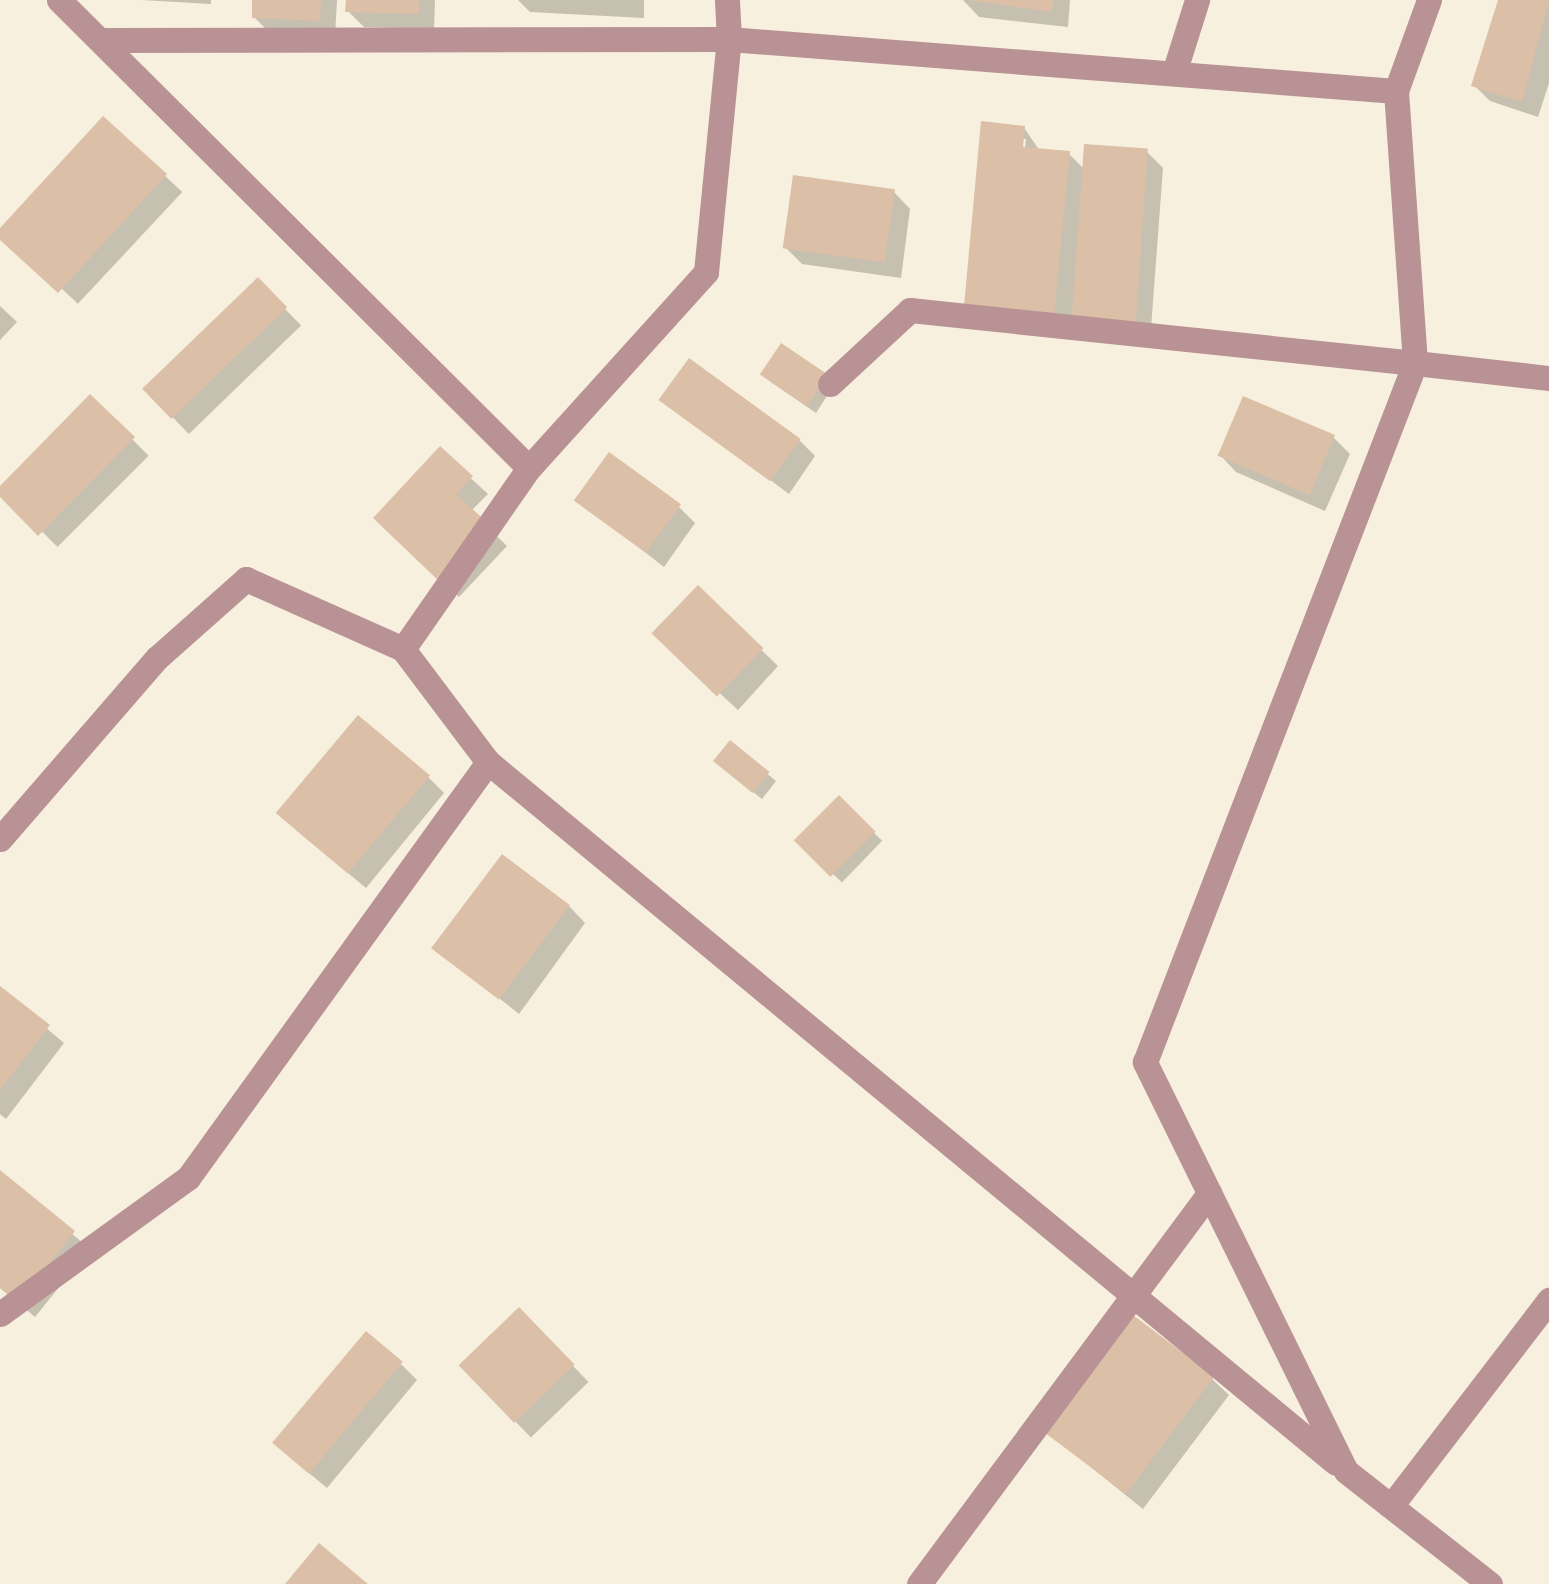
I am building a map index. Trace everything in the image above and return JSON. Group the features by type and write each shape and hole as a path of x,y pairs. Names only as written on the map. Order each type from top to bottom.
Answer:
{"street":[{"path":"59,0 530,468"},
{"path":"403,649 530,468 706,272 729,39 726,0"},
{"path":"1174,74 1196,0"},
{"path":"1346,1471 1145,1062 1415,364 1396,91 1429,0"},
{"path":"103,40 729,39 1396,91"},
{"path":"830,384 910,310 1549,378"},
{"path":"0,839 157,658 246,579 403,649 488,762 1346,1471 1490,1584"},
{"path":"0,1314 188,1178 488,762"},
{"path":"919,1584 1136,1298 1210,1193"},
{"path":"1391,1506 1549,1300"}],"building":[{"path":"252,0 321,0 320,21 252,18"},
{"path":"346,0 419,0 419,14 345,12"},
{"path":"967,0 1053,0 1052,12"},
{"path":"1498,0 1549,0 1522,102 1471,86"},
{"path":"103,116 167,174 58,293 0,240 0,228"},
{"path":"981,121 1025,126 1023,147 1070,151 1054,315 964,306"},
{"path":"1084,144 1148,148 1135,327 1072,323"},
{"path":"793,175 895,189 885,263 783,248"},
{"path":"258,277 287,307 171,419 142,389"},
{"path":"781,343 828,375 807,406 760,375"},
{"path":"689,358 801,439 770,481 658,400"},
{"path":"90,394 135,437 38,536 0,497 0,486"},
{"path":"1243,396 1335,435 1310,495 1218,456"},
{"path":"440,446 473,476 456,494 492,527 441,583 373,518"},
{"path":"609,452 681,504 646,553 574,501"},
{"path":"698,585 763,648 717,696 651,633"},
{"path":"358,715 430,775 348,873 276,813"},
{"path":"730,740 770,772 753,793 713,761"},
{"path":"839,795 876,832 831,877 794,840"},
{"path":"502,854 570,905 499,999 431,948"},
{"path":"0,986 50,1025 0,1090"},
{"path":"0,1170 75,1231 18,1303 0,1288"},
{"path":"1121,1306 1214,1376 1126,1494 1033,1423"},
{"path":"519,1307 575,1365 514,1423 459,1365"},
{"path":"366,1331 403,1362 309,1474 272,1443"},
{"path":"319,1543 368,1584 285,1584"}]}
